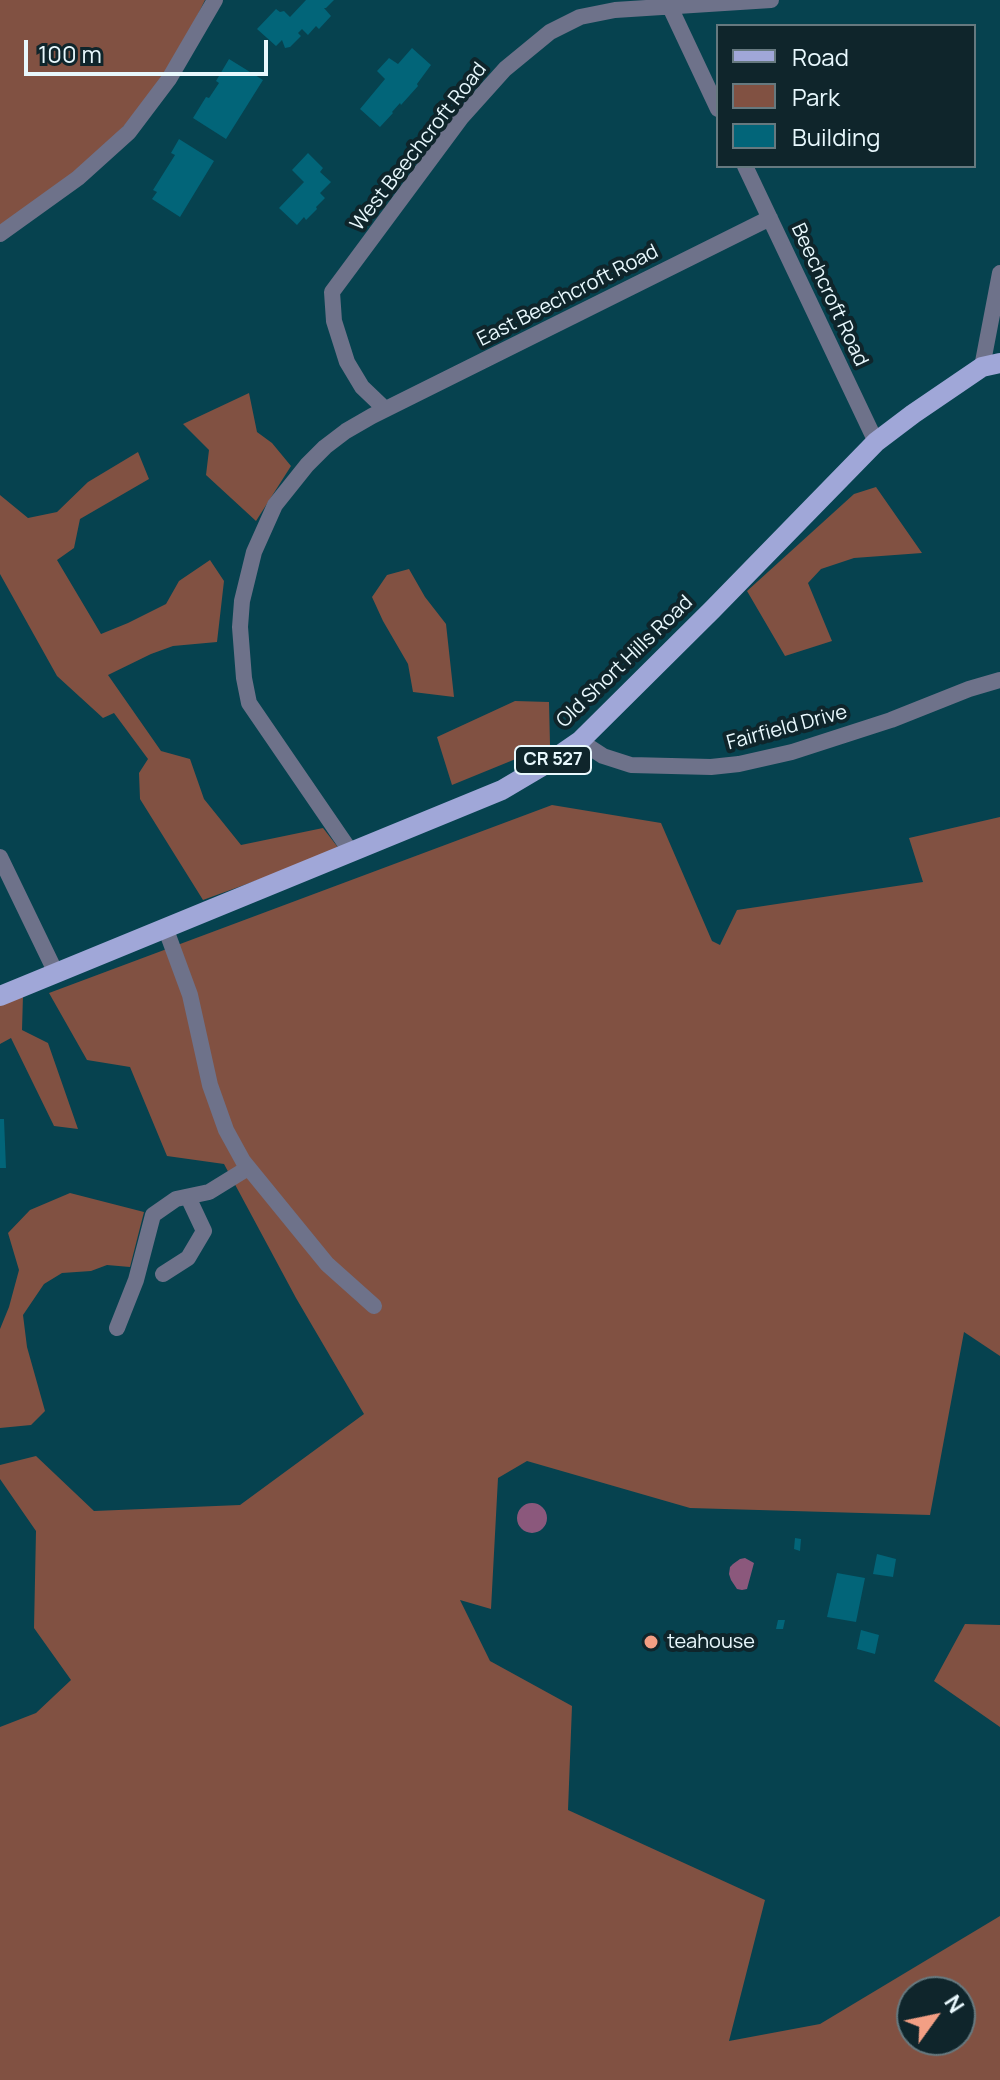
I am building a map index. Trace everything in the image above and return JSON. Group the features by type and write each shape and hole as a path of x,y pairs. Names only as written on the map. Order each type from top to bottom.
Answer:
{"main road":[{"name":"Old Short Hills Road","path":"0,996 502,790 551,761 580,741 876,442 913,414 991,365"}],"street":[{"path":"0,234 78,178 129,132 169,79 215,0"},
{"name":"West Beechcroft Road","path":"385,409 362,387 347,362 334,321 332,292 461,118 516,58 550,32 580,17 615,10 771,0"},
{"path":"670,7 716,105"},
{"name":"Beechcroft Road","path":"746,168 876,442"},
{"name":"East Beechcroft Road","path":"351,852 249,703 240,652 241,614 246,576 275,505 325,447 346,431 770,218"},
{"path":"991,365 1000,273"},
{"name":"Fairfield Drive","path":"580,741 603,756 631,765 711,767 739,764 792,752 877,725 1000,680"},
{"path":"0,857 56,973"},
{"path":"165,927 190,995 210,1085 226,1130 248,1168 327,1264 374,1306"},
{"path":"117,1328 136,1280 153,1215 176,1199 209,1192 248,1168"},
{"path":"163,1274 188,1258 204,1231 188,1197"}],"green space":[{"path":"0,0 205,0 164,83 57,198 0,232"},
{"path":"249,393 257,432 272,443 291,466 256,521 206,475 209,450 183,424"},
{"path":"138,452 149,479 80,519 74,548 57,560 101,634 166,604 179,581 210,560 224,581 217,642 173,646 108,675 161,751 190,759 204,799 241,845 323,828 340,850 203,900 140,799 139,773 148,759 114,713 103,718 57,676 0,574 0,495 28,518 57,512 88,482"},
{"path":"876,487 922,553 854,558 821,569 808,583 832,641 785,656 747,591 854,494"},
{"path":"409,569 446,624 454,697 413,692 408,664 372,597 387,575"},
{"path":"515,701 549,702 550,745 452,785 437,737"},
{"path":"552,805 661,823 712,941 720,945 737,910 923,882 909,838 1000,817 1000,1356 964,1332 930,1515 690,1508 527,1461 498,1478 491,1609 460,1600 490,1661 572,1706 568,1810 765,1900 729,2041 820,2024 896,1978 896,2056 976,2056 976,1976 900,1976 1000,1916 1000,2080 0,2080 0,1727 36,1713 71,1680 34,1628 36,1531 0,1479 0,1465 36,1456 94,1511 240,1505 364,1414 296,1298 224,1164 167,1156 130,1067 87,1060 49,993"},
{"path":"23,995 22,1030 48,1043 78,1129 54,1126 11,1038 0,1044 0,1005"},
{"path":"70,1193 144,1212 130,1267 107,1265 91,1271 62,1273 44,1284 23,1315 27,1347 45,1411 31,1425 0,1428 0,1329 19,1270 8,1233 30,1210"},
{"path":"965,1624 1000,1625 1000,1727 934,1681"}],"shaded area":[{"path":"532,1503 543,1507 547,1518 543,1529 532,1533 521,1529 517,1518 521,1507"},
{"path":"745,1558 754,1563 747,1589 742,1590 737,1589 729,1574 733,1564"}],"building":[{"path":"306,0 334,0 324,8 331,16 308,35 302,29 298,33 301,36 290,47 285,48 282,40 276,46 257,29 276,9 290,17"},
{"path":"412,48 431,65 418,86 380,127 360,109 385,79 377,71 389,58 398,64"},
{"path":"229,59 263,80 226,139 193,118 219,83 216,81"},
{"path":"179,139 214,161 180,217 152,199 157,192 153,190 175,155 171,153"},
{"path":"308,153 323,168 320,172 331,182 320,193 325,198 317,209 297,225 279,208 304,182 292,170"},
{"path":"0,1119 4,1119 6,1168 0,1168"},
{"path":"795,1538 801,1539 800,1551 794,1549"},
{"path":"877,1554 896,1559 893,1577 873,1574"},
{"path":"837,1573 865,1578 856,1622 827,1617"},
{"path":"778,1620 785,1620 783,1629 776,1629"},
{"path":"861,1630 879,1635 875,1654 857,1649"},
{"name":"teahouse","path":"652,1634 659,1641 652,1648 645,1641"}],"place":[{"name":"teahouse","path":"651,1642"}]}
